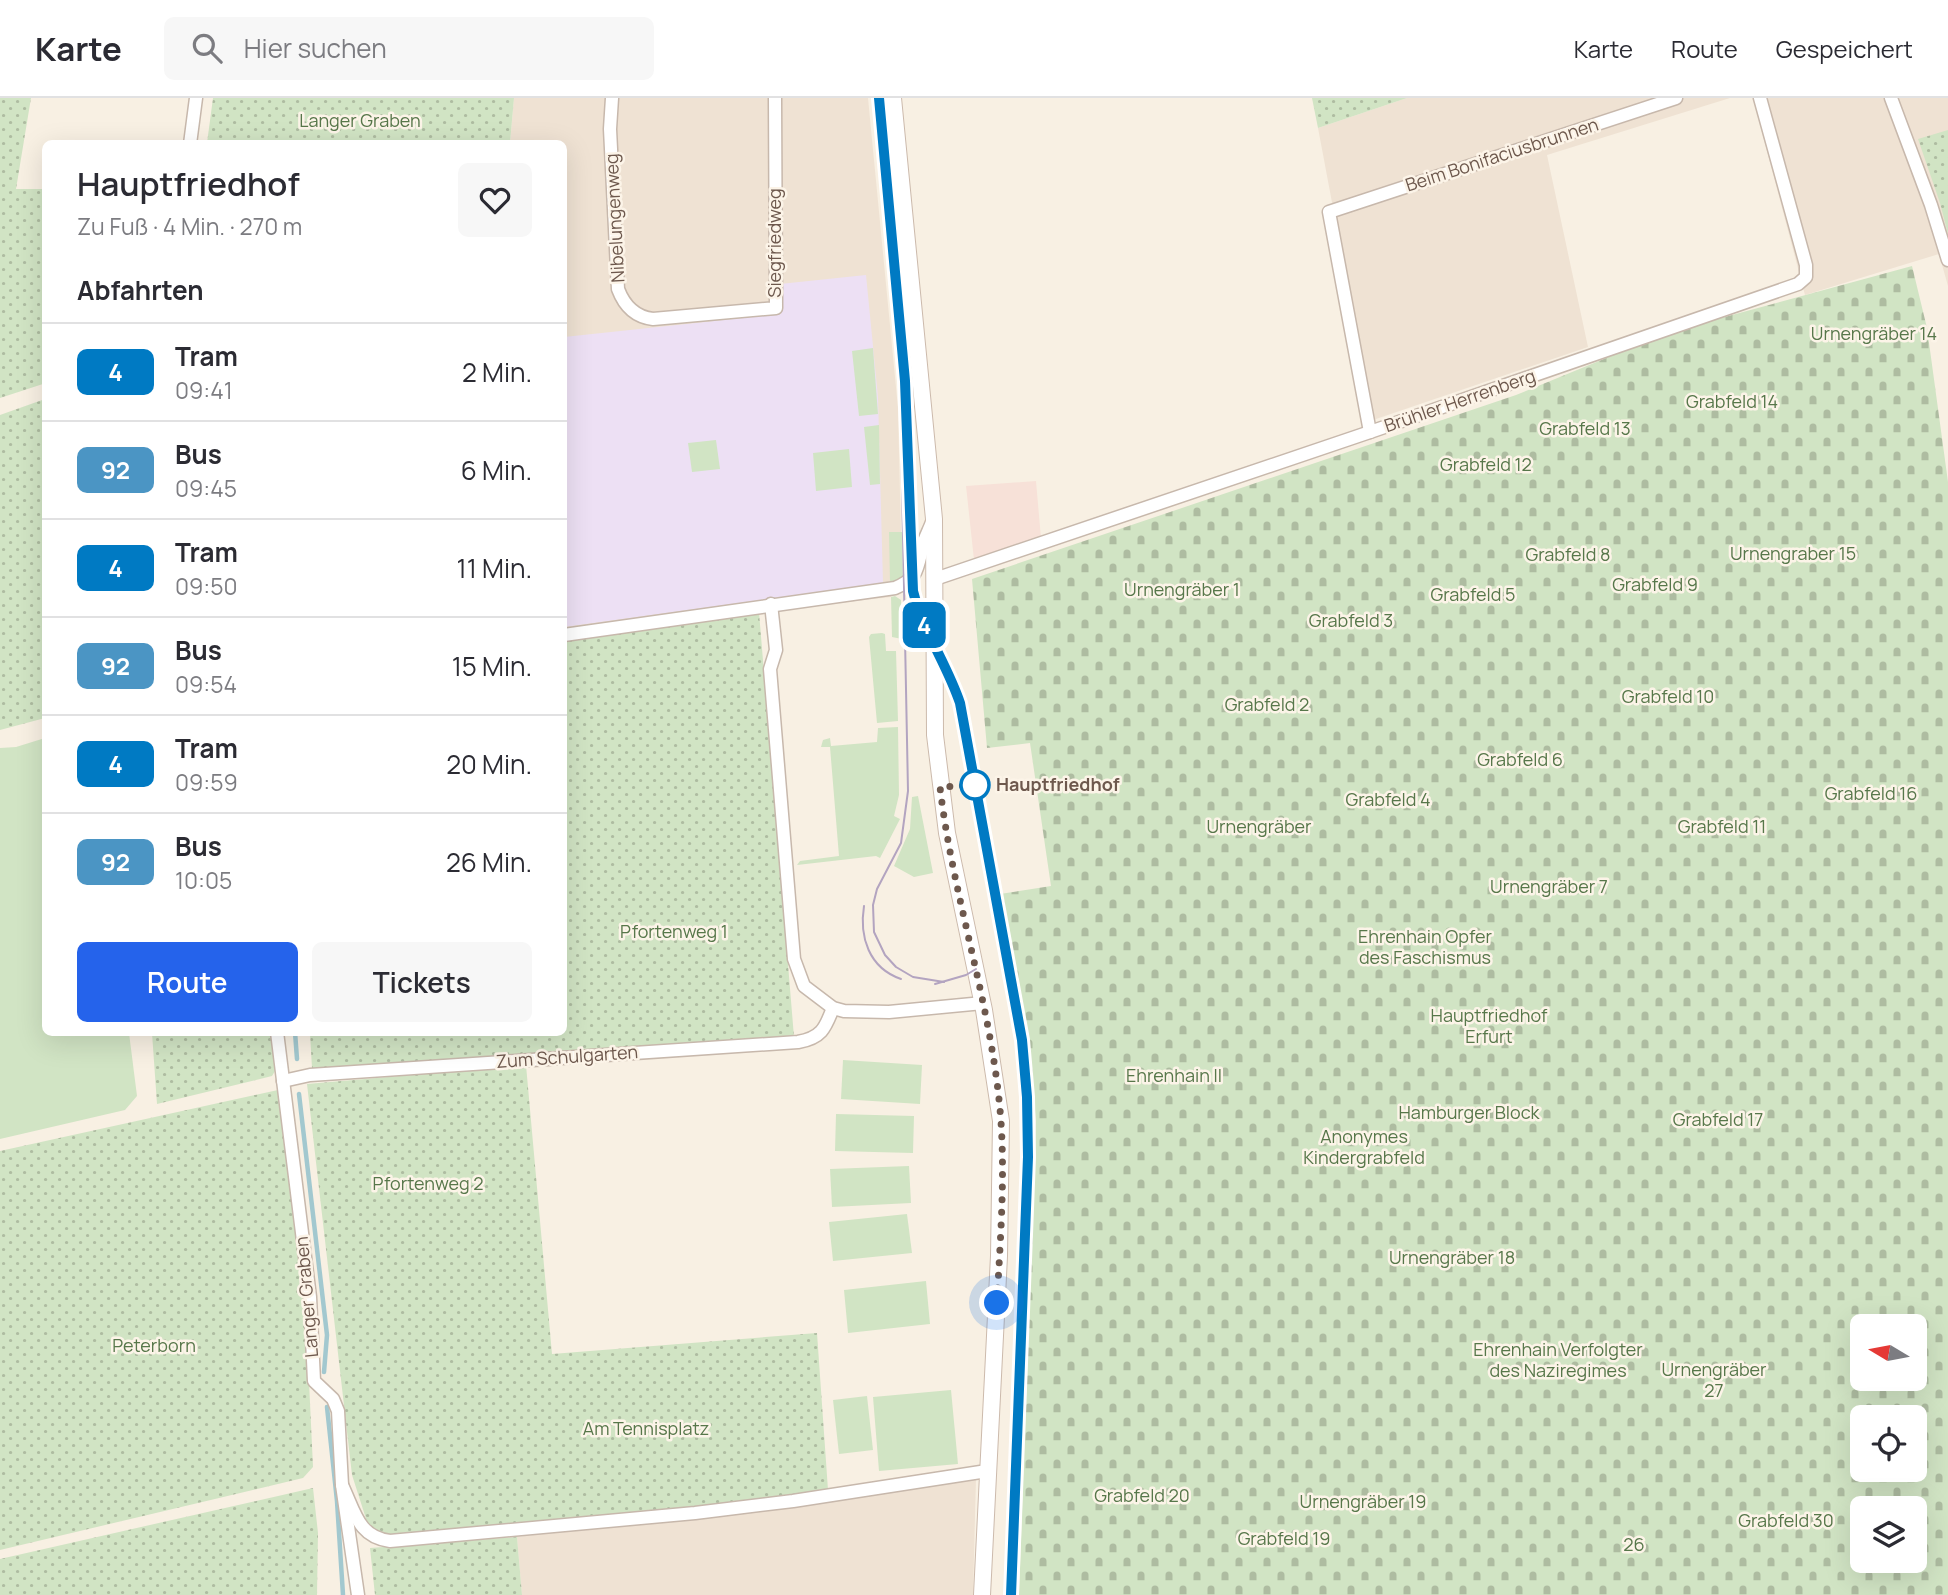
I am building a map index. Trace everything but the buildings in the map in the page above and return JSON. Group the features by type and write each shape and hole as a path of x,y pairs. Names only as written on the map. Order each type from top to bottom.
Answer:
{"main road":[{"path":"893,98 934,519 934,735 947,833 983,1003 1000,1121 1002,1167 982,1595"}],"street":[{"path":"191,140 196,98"},
{"name":"Nibelungenweg","path":"612,98 610,129 618,289 629,308 647,318 696,315"},
{"name":"Siegfriedweg","path":"696,315 776,308 775,98"},
{"name":"Beim Bonifaciusbrunnen","path":"1370,432 1329,212 1676,98"},
{"name":"Brühler Herrenberg","path":"935,579 1798,285 1806,277 1806,265 1760,98"},
{"path":"1891,98 1931,205 1948,260"},
{"path":"567,635 771,604 887,590 905,584 919,568 922,547 934,519"},
{"path":"771,604 776,650 770,669 794,958 804,986 833,1008 889,1012 983,1003"},
{"name":"Zum Schulgarten","path":"283,1081 335,1073 798,1042 811,1040 820,1034 833,1008"},
{"name":"Langer Graben","path":"277,1036 310,1297 314,1381 333,1399 338,1411 342,1485 358,1595"},
{"path":"342,1485 365,1532 376,1539 390,1541 793,1501 987,1471"}],"shaded area":[{"path":"514,98 868,98 898,408 902,582 891,597 759,612 567,641 567,140 510,140"},
{"path":"1407,98 1730,98 1547,155 1588,347 1373,420 1318,128"},
{"path":"1753,98 1948,98 1948,286 1939,254 1805,295"},
{"path":"866,275 878,397 883,583 567,627 567,337 781,314 780,284"},
{"path":"1036,481 1041,538 974,560 966,486"},
{"path":"976,1479 973,1595 522,1595 517,1537"}],"green space":[{"path":"0,98 31,98 16,189 42,189 42,384 0,398"},
{"name":"Langer Graben","path":"213,98 514,98 510,140 207,140"},
{"path":"1312,98 1407,98 1318,128"},
{"path":"1948,130 1948,234 1918,139"},
{"name":"Hauptfriedhof Erfurt","path":"1912,266 1927,328 1948,482 1948,1595 1019,1595 1036,1121 1031,1066 1000,894 1051,886 1030,743 987,748 972,579 1516,395 1633,347 1721,318"},
{"path":"873,348 878,414 859,416 852,351"},
{"path":"42,400 42,719 0,730 0,415"},
{"path":"879,425 880,484 870,485 864,427"},
{"path":"716,440 720,469 692,472 688,443"},
{"path":"849,449 852,487 816,491 813,453"},
{"path":"889,532 902,532 903,580 890,583"},
{"path":"895,596 901,600 902,639 892,637 891,597"},
{"name":"Pfortenweg 1","path":"759,612 794,1037 312,1068 310,1036 567,1036 567,641"},
{"path":"871,634 885,634 886,651 896,651 898,721 877,723 869,637"},
{"path":"898,727 899,795 894,816 900,819 880,858 876,856 797,865 800,861 839,856 830,747 821,747 823,740 830,738 831,746 877,742 878,728"},
{"path":"42,739 42,1036 129,1036 137,1096 125,1110 0,1139 0,748 16,747"},
{"path":"918,796 933,873 914,877 894,866 910,829 912,797"},
{"path":"152,1036 272,1036 275,1071 272,1076 157,1104"},
{"path":"843,1060 922,1065 920,1104 841,1099"},
{"name":"Pfortenweg 2","path":"526,1065 552,1354 817,1333 828,1490 694,1507 390,1536 378,1534 369,1528 352,1475 307,1084"},
{"name":"Peterborn","path":"278,1090 305,1296 313,1467 303,1478 0,1550 0,1151"},
{"path":"836,1114 914,1116 913,1153 835,1151"},
{"path":"909,1166 911,1203 832,1207 830,1169"},
{"path":"907,1214 912,1253 833,1261 829,1222"},
{"path":"926,1281 930,1324 848,1333 844,1290"},
{"path":"951,1390 958,1464 879,1471 873,1397"},
{"path":"867,1396 873,1450 839,1454 833,1400"},
{"path":"313,1488 318,1533 317,1595 0,1595 0,1559"},
{"path":"517,1537 522,1595 375,1595 370,1548"}],"waterway":[{"path":"295,1036 297,1059"},
{"path":"299,1094 327,1335 324,1372"},
{"path":"327,1407 343,1595"}],"tram line":[{"path":"873,98 900,383 908,791 901,843 877,889 873,905 874,932 885,955 896,967 913,977 944,982"},
{"name":"4","path":"879,98 905,381 913,591 922,620 951,677 960,703 1022,1040 1025,1069 1029,1127 1011,1595"},
{"path":"864,906 863,929 869,950 881,967 901,979"},
{"path":"999,913 1022,1040 1029,1127 1011,1595"},
{"path":"935,984 966,975 976,969"}],"place":[{"name":"Hauptfriedhof","path":"975,785"}],"route":[{"path":"975,785 940,787 984,1010 1000,1121 1002,1167 997,1303"}],"park label":[{"name":"Urnengräber 14","path":"1874,334"},
{"name":"Grabfeld 14","path":"1732,402"},
{"name":"Grabfeld 13","path":"1585,429"},
{"name":"Grabfeld 12","path":"1486,465"},
{"name":"Urnengraber 15","path":"1793,554"},
{"name":"Grabfeld 8","path":"1568,555"},
{"name":"Grabfeld 9","path":"1655,585"},
{"name":"Urnengräber 1","path":"1182,590"},
{"name":"Grabfeld 5","path":"1473,595"},
{"name":"Grabfeld 3","path":"1351,621"},
{"name":"Grabfeld 10","path":"1668,697"},
{"name":"Grabfeld 2","path":"1267,705"},
{"name":"Grabfeld 6","path":"1520,760"},
{"name":"Grabfeld 16","path":"1871,794"},
{"name":"Grabfeld 4","path":"1388,800"},
{"name":"Urnengräber","path":"1259,827"},
{"name":"Grabfeld 11","path":"1722,827"},
{"name":"Urnengräber 7","path":"1549,887"},
{"name":"Ehrenhain Opfer des Faschismus","path":"1425,947"},
{"name":"Ehrenhain II","path":"1174,1076"},
{"name":"Hamburger Block","path":"1469,1113"},
{"name":"Grabfeld 17","path":"1718,1120"},
{"name":"Anonymes Kindergrabfeld","path":"1364,1147"},
{"name":"Urnengräber 18","path":"1452,1258"},
{"name":"Ehrenhain Verfolgter des Naziregimes","path":"1558,1360"},
{"name":"Urnengräber 27","path":"1714,1380"},
{"name":"Am Tennisplatz","path":"646,1429"},
{"name":"Grabfeld 20","path":"1142,1496"},
{"name":"Urnengräber 19","path":"1363,1502"},
{"name":"Grabfeld 30","path":"1786,1521"},
{"name":"Grabfeld 19","path":"1284,1539"},
{"name":"26","path":"1634,1545"}]}
